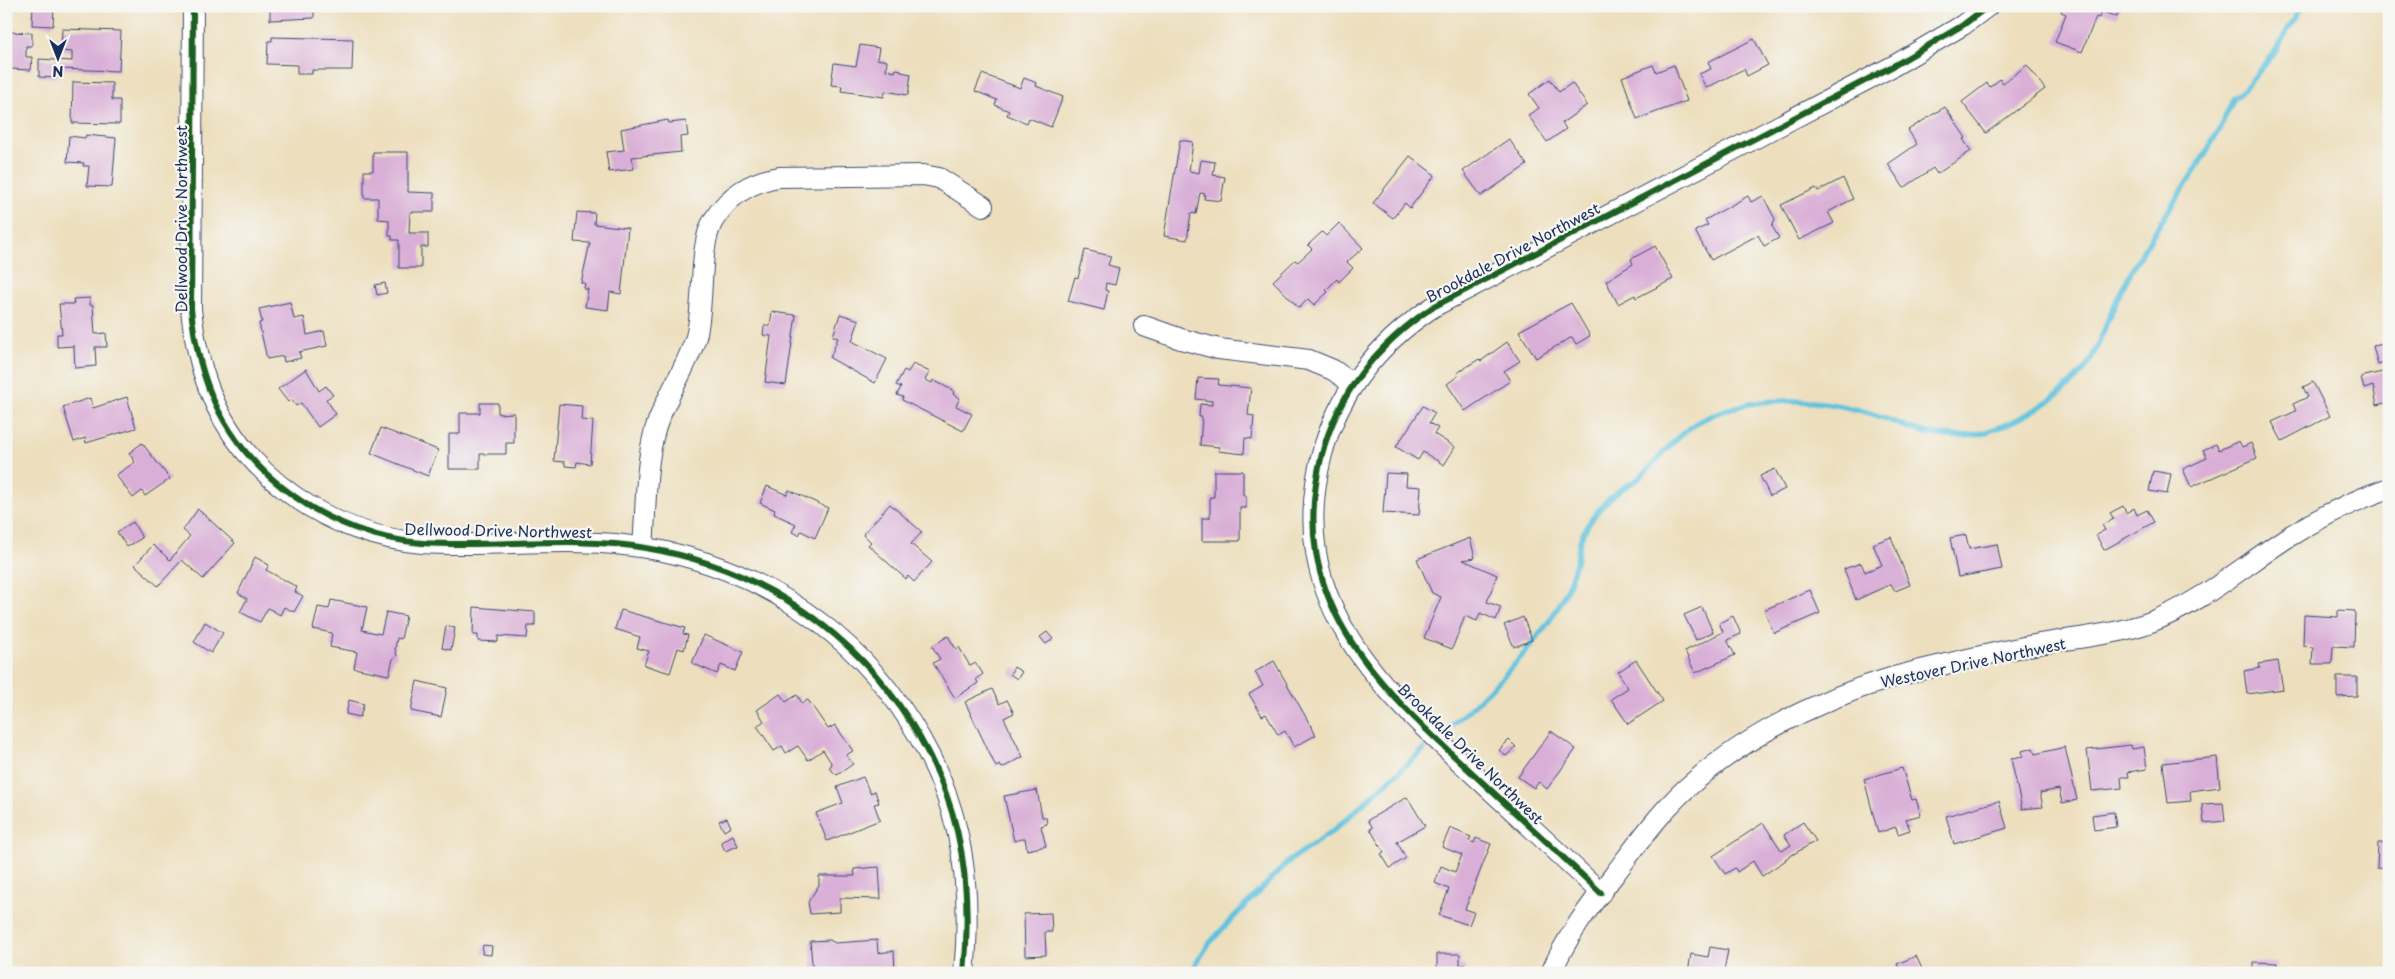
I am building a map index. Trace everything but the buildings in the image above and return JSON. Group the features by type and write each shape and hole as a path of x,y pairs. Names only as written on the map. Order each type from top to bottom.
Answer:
{"street":[{"name":"Dellwood Drive Northwest","path":"193,6 192,309 194,334 200,364 210,392 223,418 250,457 284,490 323,515 366,533 395,540 424,543 598,544 643,547 704,562 737,573 778,593 821,622 860,657 889,691 920,736 943,782 954,815 967,895 968,938 964,973"},
{"name":"Brookdale Drive Northwest","path":"1600,893 1402,707 1368,667 1336,616 1327,594 1318,560 1314,526 1314,497 1326,440 1338,409 1353,384 1388,341 1433,307 1894,65 1963,25 1988,6"},
{"path":"643,547 654,432 664,402 696,337 702,306 706,241 712,224 724,205 748,186 762,180 780,177 923,175 939,178 983,206"},
{"path":"1144,326 1181,340 1219,349 1309,360 1333,370 1353,384"},
{"name":"Westover Drive Northwest","path":"1551,973 1574,928 1659,816 1695,780 1725,758 1785,722 1830,700 1875,682 1919,670 2035,645 2104,635 2149,622 2194,601 2286,539 2330,513 2389,488"}],"waterway":[{"path":"1447,729 1503,676 1541,633 1552,617 1571,579 1581,538 1591,520 1611,497 1639,478 1676,439 1702,420 1720,412 1760,402 1802,401 1843,406 1929,433 1965,436 1987,432 2019,419 2065,389 2077,378 2091,360 2116,301 2134,266 2212,143 2234,98 2240,94 2273,55 2302,6"},
{"path":"1190,973 1208,945 1289,861 1334,830 1424,749"}],"cycle path":[{"path":"193,6 191,309 197,350 209,389 224,420 243,449 267,474 294,496 323,514 355,528 388,538 422,543 450,544 590,542 646,548 684,556 720,568 755,583 788,601 819,622 849,647 899,705 919,736 935,768 948,800 957,832 963,866 966,900 964,973"},
{"path":"1601,893 1400,703 1370,668 1346,632 1327,593 1316,551 1314,505 1322,454 1329,431 1350,389 1364,370 1395,336 1433,307 1895,65 1963,25 1988,6"}]}
